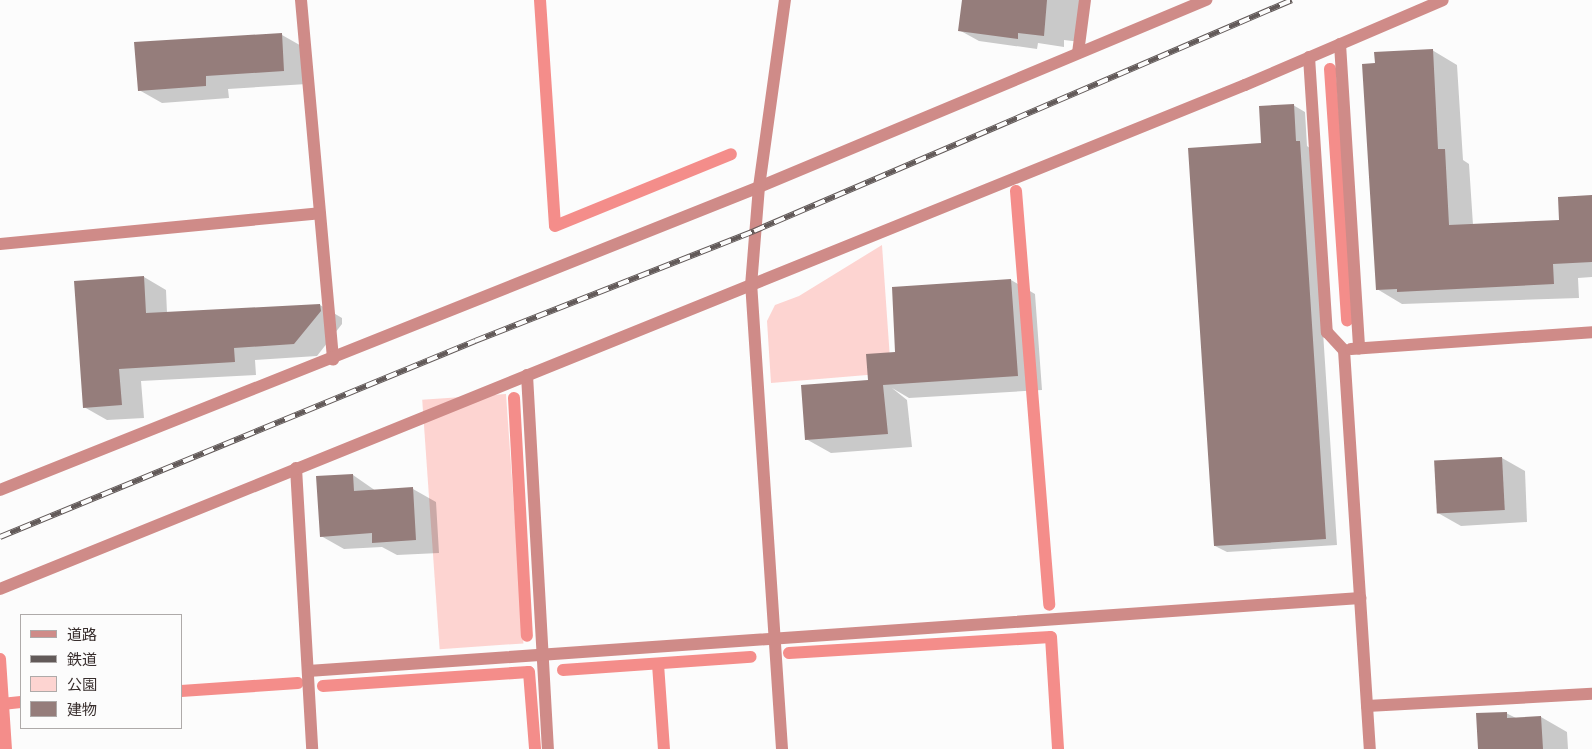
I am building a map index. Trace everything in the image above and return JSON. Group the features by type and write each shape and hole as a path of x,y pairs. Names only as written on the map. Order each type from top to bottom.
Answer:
{"street":[{"path":"301,0 333,360"},
{"path":"782,749 751,286 759,187 785,0"},
{"path":"1078,53 1084,0"},
{"path":"0,490 333,360 759,187 1207,0"},
{"path":"0,589 751,286 1443,0"},
{"path":"1340,44 1359,348"},
{"path":"1309,57 1327,332 1344,350 1370,749"},
{"path":"0,244 320,213"},
{"path":"1344,350 1592,332"},
{"path":"527,375 548,749"},
{"path":"296,468 312,749"},
{"path":"308,671 775,637 1360,598"},
{"path":"1367,706 1592,694"}],"green space":[{"path":"882,245 891,373 771,383 767,321 775,305 799,296"},
{"path":"506,394 523,643 440,649 422,400"}],"building":[{"path":"962,0 1047,0 1044,36 1018,33 1018,39 958,31"},
{"path":"282,33 284,71 206,76 206,86 138,91 134,42"},
{"path":"1433,49 1438,149 1445,149 1449,225 1559,220 1558,197 1592,195 1592,262 1553,264 1554,284 1397,292 1397,289 1376,290 1362,64 1375,63 1374,52"},
{"path":"1294,104 1296,141 1300,141 1326,539 1214,546 1188,148 1261,143 1259,106"},
{"path":"144,276 146,313 320,304 321,311 294,344 234,348 235,362 119,369 122,405 83,408 74,281"},
{"path":"1011,279 1018,376 883,385 888,434 805,440 801,385 868,380 866,354 895,352 892,287"},
{"path":"1502,457 1505,510 1437,513 1434,461"},
{"path":"353,474 354,491 413,487 416,540 372,543 372,533 320,537 316,476"},
{"path":"1507,712 1507,718 1541,716 1543,749 1478,749 1476,713"}],"waterway":[{"path":"540,0 555,226 731,154"},
{"path":"1330,69 1347,320"},
{"path":"1016,191 1049,605"},
{"path":"514,398 527,636"},
{"path":"789,653 1051,637 1058,749"},
{"path":"563,670 751,657"},
{"path":"0,659 6,749"},
{"path":"658,664 664,749"},
{"path":"323,686 529,672 535,749"},
{"path":"182,691 298,683"},
{"path":"2,704 20,702"}],"railway":[{"path":"0,537 475,341 754,231 1292,0"}]}
